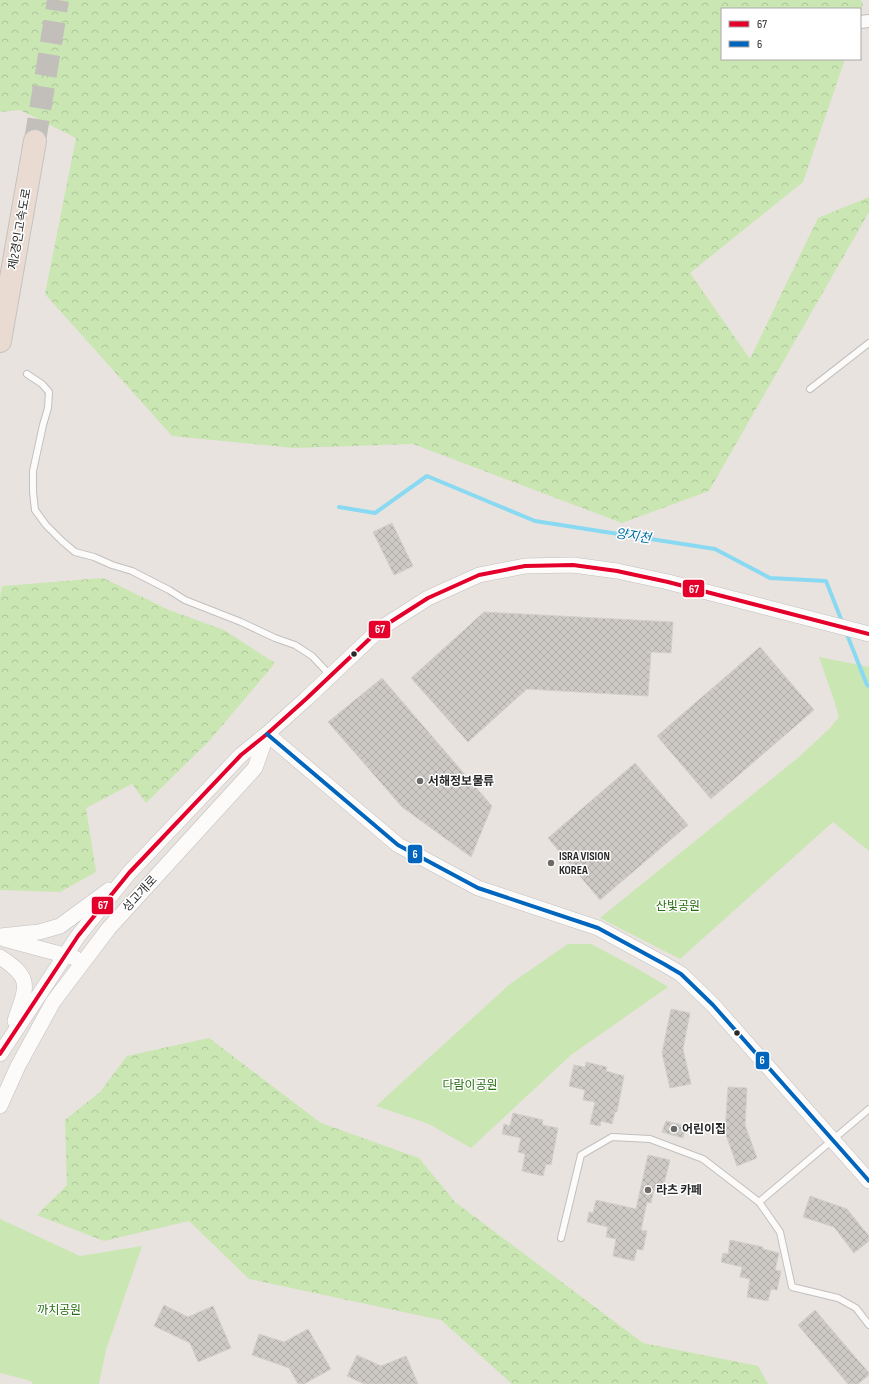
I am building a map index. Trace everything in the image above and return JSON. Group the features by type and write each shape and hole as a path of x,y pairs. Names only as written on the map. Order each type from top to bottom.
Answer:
{"highway":[{"name":"제2경인고속도로","path":"0,341 35,141"}],"street":[{"name":"성고개로","path":"0,1054 78,936 128,874 241,755 267,734 382,628 428,598 479,575 526,566 573,565 617,571 668,582 869,634"},
{"name":"성고개로","path":"0,1106 18,1066 53,1002 109,928 255,768 267,734"},
{"path":"267,734 398,845 478,888 598,928 680,974 713,1005 869,1181"},
{"path":"0,937 39,932 60,926 128,874"},
{"path":"0,937 84,961"},
{"path":"0,957 20,972 24,981 25,991 9,1039"}],"lane":[{"path":"810,389 869,343"},
{"path":"27,374 42,384 49,392 48,408 33,471 32,492 35,510 46,525 62,541 75,552 94,557 112,565 132,571 185,600 295,645 312,656 331,676"},
{"path":"758,1202 869,1109"},
{"path":"561,1238 581,1155 612,1137 650,1139 703,1159 758,1202 780,1232 792,1287 838,1298 856,1308 869,1325"}],"green space":[{"path":"0,0 861,0 863,4 861,10 861,8 721,8 721,60 845,60 803,182 690,273 750,359 818,218 869,197 869,212 709,491 622,523 413,444 294,448 172,436 45,294 76,138 20,110 0,112"},
{"path":"103,578 169,610 224,630 275,663 210,740 146,803 132,784 86,808 96,872 60,892 0,890 0,597 2,586"},
{"name":"산빛공원","path":"819,657 869,667 869,851 833,822 680,959 600,918 799,757 829,729 839,717"},
{"name":"다람이공원","path":"568,944 591,944 668,987 571,1055 471,1148 429,1124 376,1106 510,984"},
{"path":"209,1038 321,1123 419,1158 455,1202 643,1343 758,1366 768,1384 512,1384 441,1320 249,1279 189,1221 104,1241 37,1215 67,1185 65,1120 100,1092 127,1056"},
{"name":"까치공원","path":"0,1219 80,1256 142,1246 106,1350 99,1384 33,1384 31,1381 0,1373"}],"building":[{"path":"392,523 413,566 394,575 373,532"},
{"path":"484,612 673,622 671,653 651,652 648,696 527,689 468,742 411,678"},
{"path":"760,647 814,710 711,799 657,736"},
{"path":"382,678 492,806 471,857 402,807 328,722"},
{"path":"635,763 688,825 600,900 548,838"},
{"path":"671,1009 690,1013 683,1049 691,1084 670,1088 662,1053"},
{"path":"586,1062 607,1067 606,1071 624,1076 617,1112 615,1112 612,1124 601,1121 600,1126 590,1124 595,1102 583,1100 585,1090 569,1086 574,1065 585,1067"},
{"path":"728,1087 747,1088 745,1125 757,1158 737,1166 725,1132"},
{"path":"513,1113 543,1120 542,1125 558,1128 551,1165 546,1164 543,1176 522,1171 525,1154 518,1152 521,1138 502,1134 504,1124 510,1126"},
{"name":"어린이집","path":"666,1121 686,1126 683,1138 662,1132"},
{"path":"648,1155 670,1160 662,1192 654,1190 651,1203 647,1202 641,1230 647,1231 643,1250 637,1249 634,1261 613,1256 616,1239 606,1237 608,1227 587,1222 589,1212 593,1213 596,1200 636,1209"},
{"path":"810,1196 847,1209 869,1236 869,1241 854,1253 834,1227 803,1217"},
{"path":"730,1240 763,1247 763,1249 779,1253 775,1270 781,1271 777,1290 771,1289 768,1301 747,1297 750,1279 740,1277 742,1267 721,1262 723,1253 728,1254"},
{"path":"164,1305 188,1317 213,1306 231,1348 198,1362 190,1343 154,1326"},
{"path":"815,1310 869,1373 869,1375 858,1384 848,1384 798,1325"},
{"path":"308,1329 331,1369 304,1384 298,1384 289,1368 252,1355 259,1334 284,1342"},
{"path":"357,1355 381,1366 406,1356 418,1384 364,1384 347,1376"}],"waterway":[{"name":"양지천","path":"339,507 375,513 427,476 535,521 715,549 770,578 826,581 843,624"},
{"name":"양지천","path":"846,632 867,685 869,686"}],"tunnel":[{"path":"35,141 58,0"}],"transit line":[{"name":"67","path":"0,1054 78,936 129,873 241,755 306,699 381,628 428,598 479,575 525,566 573,565 617,571 668,582 869,634"},
{"name":"6","path":"267,734 398,845 478,888 598,928 681,974 713,1005 869,1181"}],"place":[{"name":"서해정보물류","path":"420,781"},
{"name":"ISRA VISION KOREA","path":"551,863"},
{"name":"어린이집","path":"674,1129"},
{"name":"라츠 카페","path":"648,1190"}]}
